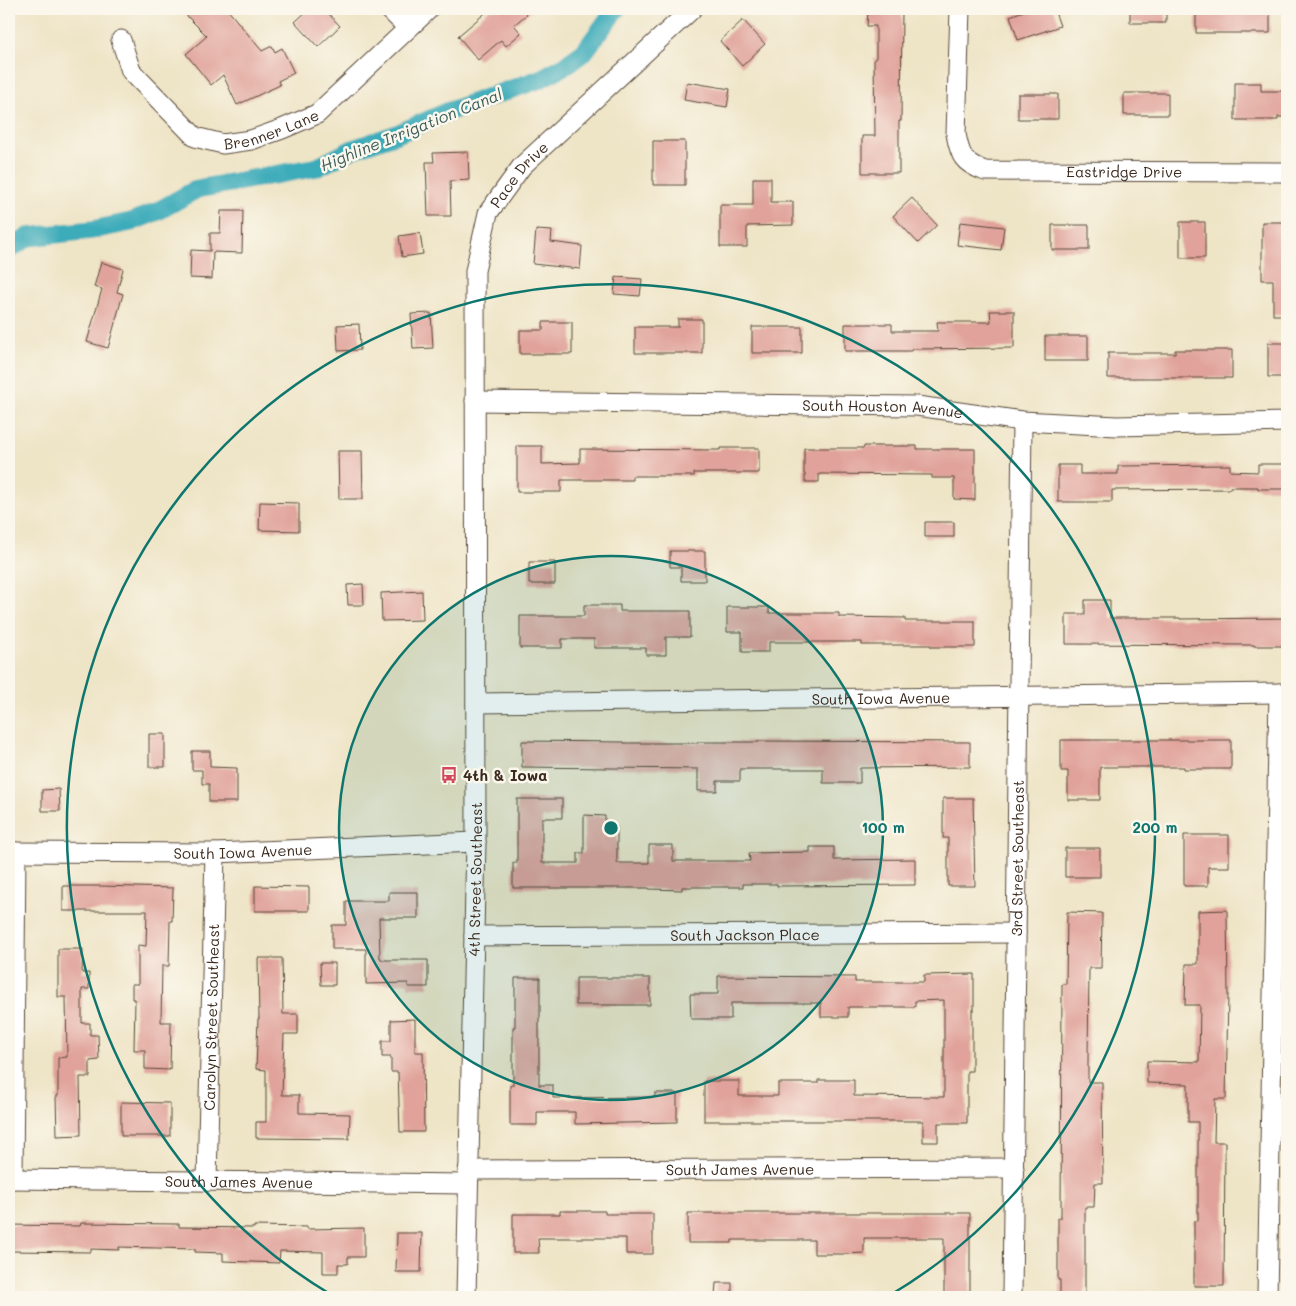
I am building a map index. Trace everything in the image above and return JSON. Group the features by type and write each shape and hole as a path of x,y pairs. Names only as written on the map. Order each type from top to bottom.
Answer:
{"street":[{"path":"389,9 408,28"},
{"name":"Brenner Lane","path":"121,40 131,71 195,137 223,144 251,140 316,114 429,9"},
{"name":"Pace Drive","path":"476,401 475,271 488,212 522,166 692,9"},
{"name":"Eastridge Drive","path":"960,9 956,134 960,153 972,167 985,172 1287,172"},
{"name":"South Houston Avenue","path":"476,401 917,406 1022,420 1117,426 1287,422"},
{"name":"4th Street Southeast","path":"466,1297 476,842 476,401"},
{"name":"3rd Street Southeast","path":"1012,1297 1022,420"},
{"path":"1267,1297 1283,693"},
{"name":"South Iowa Avenue","path":"476,703 1283,693"},
{"name":"South Iowa Avenue","path":"12,852 215,853 476,842"},
{"path":"11,1179 12,852"},
{"name":"Carolyn Street Southeast","path":"207,1181 215,853"},
{"name":"South Jackson Place","path":"474,936 1016,933"},
{"name":"South James Avenue","path":"11,1179 207,1181 1014,1168"}],"building":[{"path":"180,9 227,9 262,51 272,46 275,52 282,48 294,73 278,81 280,85 237,105 223,75 211,85 186,54 207,36"},
{"path":"309,9 324,9 340,26 318,47 295,22"},
{"path":"490,9 533,9 514,25 521,33 506,46 501,40 478,60 458,36"},
{"path":"877,9 902,9 899,173 862,173 862,136 875,136 874,59 876,59 876,26 867,26 868,11 877,11"},
{"path":"1029,9 1054,9 1060,26 1018,40 1010,16"},
{"path":"1130,9 1166,9 1166,23 1130,23"},
{"path":"1196,9 1270,9 1270,33 1196,33"},
{"path":"743,20 765,44 742,66 720,41"},
{"path":"687,82 730,89 727,107 684,100"},
{"path":"1235,83 1261,83 1261,91 1287,91 1287,117 1278,117 1278,120 1235,120"},
{"path":"1124,93 1168,93 1168,115 1124,115"},
{"path":"1018,94 1058,94 1058,119 1018,119"},
{"path":"653,141 685,141 685,185 653,185"},
{"path":"468,152 469,180 450,181 451,216 428,216 426,162 434,162 433,153"},
{"path":"753,178 771,178 771,202 793,202 793,225 747,226 747,247 720,247 720,205 753,205"},
{"path":"912,198 937,225 918,243 893,216"},
{"path":"221,211 243,211 242,253 213,252 212,279 190,278 191,250 210,251 210,233 220,233"},
{"path":"960,222 1004,227 1001,250 957,245"},
{"path":"1180,222 1205,222 1205,258 1180,258"},
{"path":"1262,222 1287,222 1287,315 1273,315 1273,280 1262,280"},
{"path":"1052,225 1089,225 1089,250 1052,250"},
{"path":"536,230 552,231 551,242 582,246 580,269 533,264"},
{"path":"420,233 423,254 402,257 399,236"},
{"path":"101,262 123,269 117,292 123,294 108,348 87,342 102,289 94,287"},
{"path":"616,277 642,279 640,296 614,294"},
{"path":"990,311 1014,311 1014,348 845,351 845,324 892,324 892,331 938,331 937,322 991,322"},
{"path":"431,313 433,348 413,349 411,314"},
{"path":"678,319 702,319 702,353 635,353 635,327 678,327"},
{"path":"543,322 572,322 572,354 520,354 520,330 543,330"},
{"path":"359,324 360,350 338,351 337,325"},
{"path":"752,327 802,327 802,353 752,353"},
{"path":"1045,336 1088,336 1088,361 1045,361"},
{"path":"1268,343 1287,343 1287,377 1268,377"},
{"path":"1175,350 1232,350 1232,378 1108,378 1108,353 1175,353"},
{"path":"517,446 542,446 542,464 580,463 580,449 720,450 720,448 759,448 759,473 694,473 694,476 632,476 632,480 561,480 561,492 517,492"},
{"path":"864,446 917,446 917,449 975,449 975,500 954,499 954,478 932,478 932,475 819,474 819,482 805,482 804,448 864,448"},
{"path":"338,451 362,451 363,499 339,499"},
{"path":"1258,464 1287,464 1287,489 1230,487 1230,489 1112,490 1112,502 1058,502 1058,465 1080,465 1080,474 1118,474 1118,466 1230,465 1230,471 1258,472"},
{"path":"260,502 299,503 299,531 259,530"},
{"path":"925,522 954,522 954,537 925,537"},
{"path":"670,551 705,551 705,581 681,581 681,567 670,567"},
{"path":"529,562 555,562 555,584 529,584"},
{"path":"363,584 364,605 348,605 347,585"},
{"path":"422,591 423,620 382,621 381,593"},
{"path":"1085,600 1110,600 1110,618 1287,618 1287,646 1066,644 1066,614 1085,614"},
{"path":"584,605 620,605 620,611 690,611 690,637 666,637 666,655 646,655 646,648 594,648 594,639 562,639 562,648 520,648 520,616 584,616"},
{"path":"727,607 769,607 769,613 839,613 839,617 905,618 905,621 975,621 975,647 862,645 862,642 769,642 769,652 742,652 742,632 727,632"},
{"path":"149,734 165,734 165,767 149,767"},
{"path":"1061,740 1231,740 1231,769 1100,767 1100,800 1068,800 1068,771 1061,771"},
{"path":"522,741 624,743 759,741 970,742 970,767 860,768 860,783 823,783 823,769 740,769 740,781 717,781 717,791 698,791 698,769 522,767"},
{"path":"192,751 210,751 210,767 237,768 237,802 209,802 209,784 202,784 202,770 192,770"},
{"path":"59,789 60,811 42,811 42,790"},
{"path":"943,798 973,798 975,886 948,886 948,838 943,838"},
{"path":"517,799 562,799 562,818 542,818 542,863 578,863 578,853 584,853 584,815 605,816 605,826 617,826 617,863 649,863 649,845 673,845 673,861 750,861 749,853 810,852 810,847 834,847 834,860 915,859 915,885 777,886 777,884 743,884 743,887 682,887 682,890 649,888 513,888 513,863 517,863"},
{"path":"1184,835 1229,835 1229,867 1208,867 1208,886 1184,886"},
{"path":"1065,848 1100,848 1100,877 1065,877"},
{"path":"63,886 173,888 169,966 162,966 161,1022 171,1022 170,1070 145,1069 145,1050 134,1050 135,999 132,999 132,984 138,984 138,945 146,946 147,911 63,911"},
{"path":"255,886 309,887 309,911 255,911"},
{"path":"389,892 418,892 418,918 379,918 380,958 382,960 428,960 428,987 408,987 408,983 366,984 366,949 332,949 332,925 346,925 346,901 389,901"},
{"path":"1227,910 1226,1099 1215,1099 1214,1142 1225,1142 1224,1286 1194,1286 1194,1221 1198,1221 1198,1122 1188,1122 1188,1084 1147,1083 1147,1061 1199,1062 1200,1005 1185,1005 1186,964 1198,964 1198,911"},
{"path":"1067,912 1102,913 1101,968 1089,968 1088,1082 1102,1082 1103,1183 1095,1183 1094,1207 1085,1207 1085,1297 1060,1297 1060,1280 1058,1280 1058,1218 1061,1218 1062,984 1066,984"},
{"path":"58,949 83,949 82,973 89,973 89,989 82,989 82,1023 90,1023 90,1035 98,1035 99,1060 90,1061 90,1077 80,1077 81,1135 57,1136 56,1096 58,1096 58,1058 67,1057 66,997 58,997"},
{"path":"258,958 282,958 283,1014 298,1014 298,1034 284,1034 282,1095 299,1095 299,1113 350,1114 349,1139 256,1138 256,1122 266,1122 266,1070 256,1069 259,1019"},
{"path":"320,963 335,963 335,985 321,985"},
{"path":"974,974 972,1071 967,1071 967,1123 938,1123 938,1142 923,1142 923,1121 704,1121 704,1081 739,1081 739,1096 778,1096 778,1083 818,1083 818,1080 854,1080 854,1096 944,1097 944,1000 915,1001 915,1007 848,1007 848,1017 821,1017 821,1003 731,1003 731,1019 691,1019 690,994 718,994 718,976 855,977 855,982 924,982 924,975"},
{"path":"515,978 540,978 539,1085 553,1085 553,1098 655,1097 655,1093 677,1093 677,1122 575,1124 575,1112 537,1112 537,1125 510,1125 510,1085 513,1085 513,1027 515,1027"},
{"path":"576,978 650,978 650,1005 576,1005"},
{"path":"415,1019 415,1052 423,1052 424,1132 400,1132 398,1072 391,1072 391,1057 382,1057 382,1041 391,1041 391,1020"},
{"path":"121,1102 170,1103 170,1136 121,1136"},
{"path":"560,1211 605,1211 605,1214 653,1214 653,1254 626,1254 626,1238 538,1238 539,1253 513,1253 513,1214 560,1214"},
{"path":"688,1213 970,1213 970,1297 944,1297 944,1238 864,1238 864,1253 846,1254 814,1254 814,1240 732,1240 732,1243 688,1243"},
{"path":"81,1223 179,1224 179,1227 364,1228 364,1257 348,1257 348,1264 338,1264 338,1273 323,1273 323,1252 280,1251 279,1263 223,1261 223,1253 195,1252 195,1249 119,1247 119,1250 91,1249 91,1252 9,1251 9,1225 80,1226"},
{"path":"397,1233 422,1233 421,1272 396,1272"},
{"path":"716,1283 732,1283 732,1297 715,1297"}],"waterway":[{"name":"Highline Irrigation Canal","path":"9,250 28,237 92,230 131,222 158,211 197,189 318,167 353,149 397,134 447,112 540,79 566,65 584,52 616,9"}],"place":[{"name":"4th & Iowa","path":"449,775"}]}
